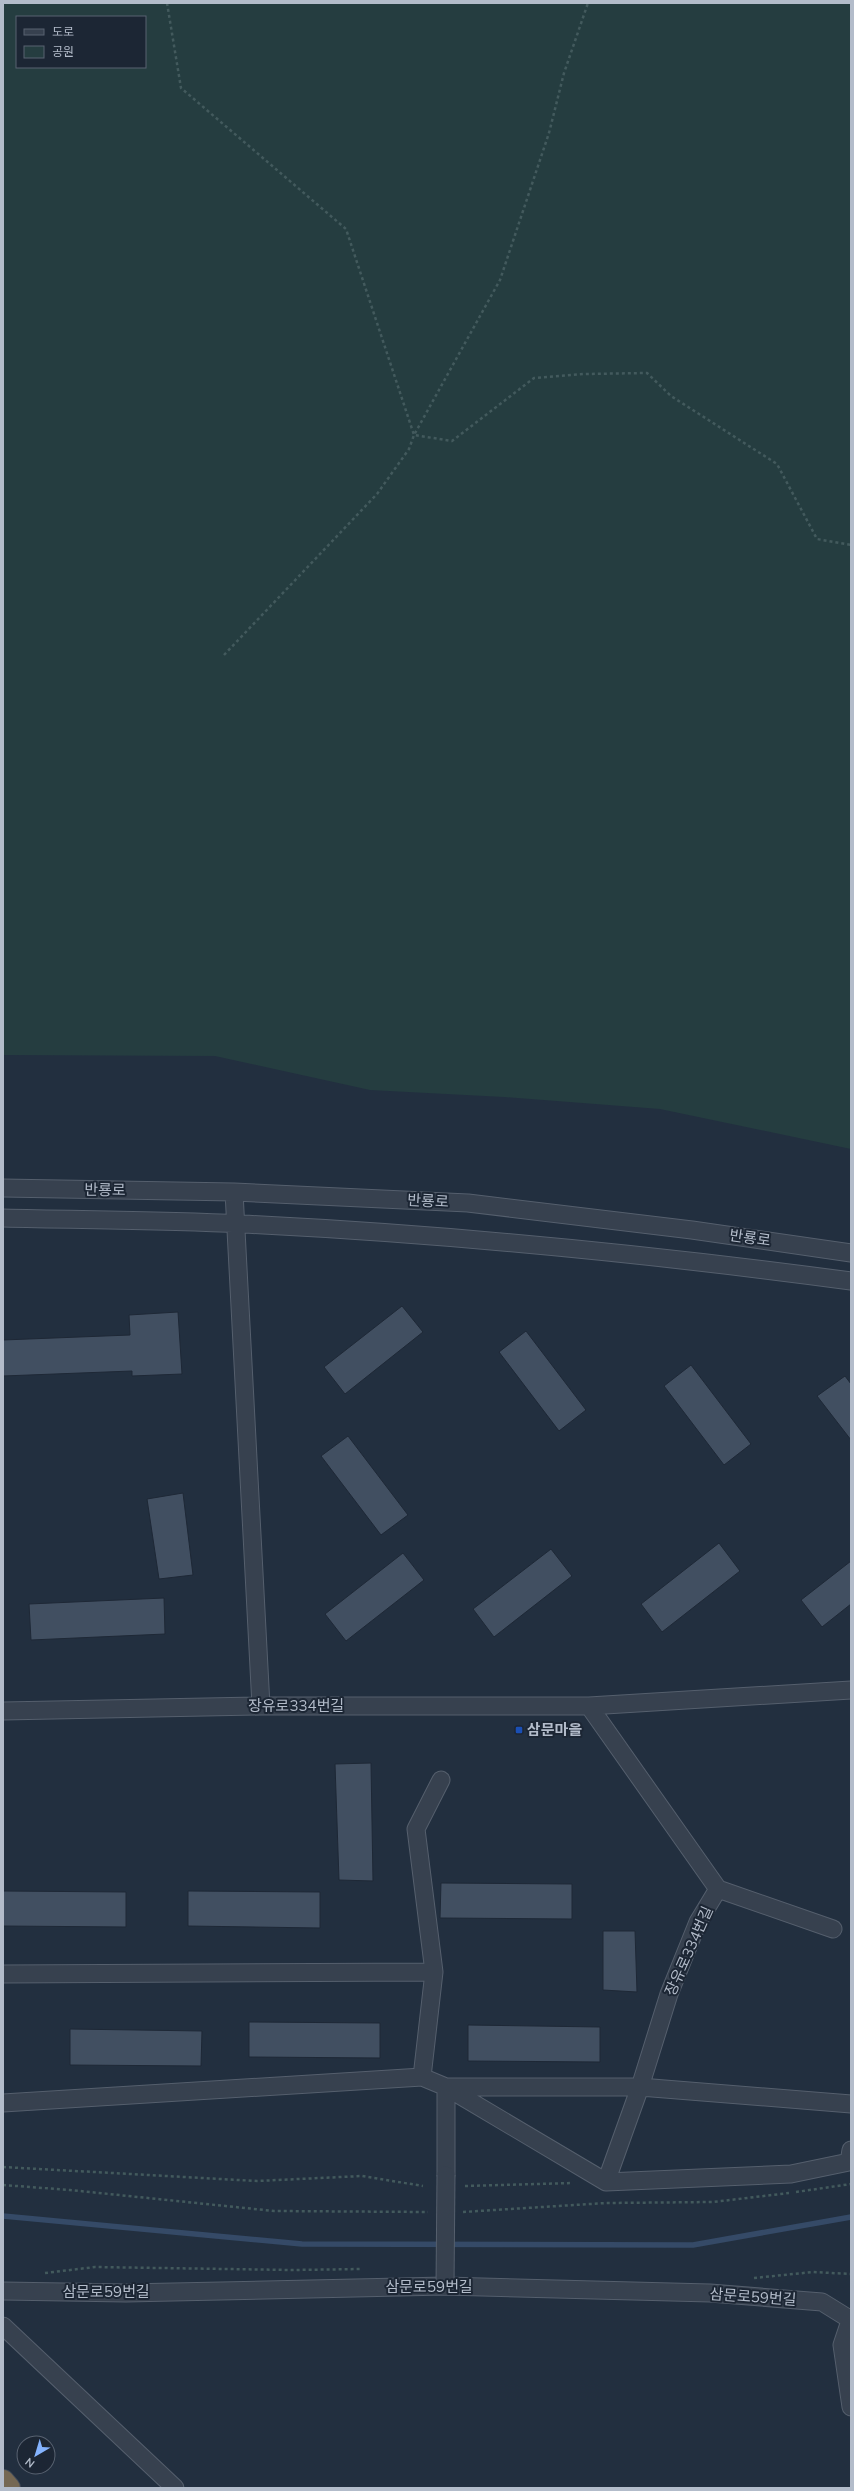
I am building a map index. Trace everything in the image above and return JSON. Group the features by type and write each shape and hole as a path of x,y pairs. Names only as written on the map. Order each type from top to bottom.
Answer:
{"highway":[{"path":"3,2481 10,2488"}],"street":[{"name":"반룡로","path":"3,1188 234,1192 468,1203 692,1230 851,1253"},
{"path":"234,1192 261,1706"},
{"name":"반룡로","path":"3,1218 236,1223 509,1243 698,1260 851,1281"},
{"name":"장유로334번길","path":"3,1712 261,1706 588,1706 851,1690"},
{"name":"장유로334번길","path":"588,1706 718,1889 698,1922 669,1994 640,2087 606,2182"},
{"path":"422,2077 434,1972 416,1830 441,1780"},
{"path":"718,1889 832,1929"},
{"path":"3,1974 434,1972"},
{"path":"3,2103 422,2077 446,2086 606,2182 791,2174 848,2162 851,2150"},
{"path":"446,2086 640,2087 851,2104"},
{"path":"445,2286 446,2086"},
{"name":"삼문로59번길","path":"3,2291 126,2293 445,2286 710,2294 822,2302 851,2319"},
{"path":"851,2319 842,2345 851,2407"},
{"path":"3,2326 174,2488"}],"path":[{"path":"167,3 181,88 346,229 414,435"},
{"path":"224,655 377,494 409,449 414,435 500,280 549,133 564,73 588,3"},
{"path":"414,435 452,440 534,378 584,374 647,373 671,396 777,464 817,539 851,545"},
{"path":"3,2167 257,2181 362,2176 423,2186"},
{"path":"465,2186 575,2183"}],"green space":[{"path":"3,3 851,3 851,1149 660,1109 504,1097 370,1090 215,1056 3,1055"}],"building":[{"path":"402,1306 423,1332 345,1394 324,1367"},
{"path":"178,1312 182,1374 132,1376 132,1371 3,1376 3,1340 130,1335 129,1315"},
{"path":"526,1331 586,1410 559,1431 499,1352"},
{"path":"691,1365 751,1444 724,1465 664,1386"},
{"path":"845,1376 851,1384 851,1440 817,1396"},
{"path":"348,1436 408,1515 381,1535 321,1456"},
{"path":"183,1493 193,1575 159,1579 147,1499"},
{"path":"719,1543 740,1571 662,1632 641,1604"},
{"path":"551,1549 572,1576 494,1637 473,1609"},
{"path":"403,1553 424,1580 346,1641 325,1614"},
{"path":"851,1561 851,1604 822,1627 801,1600"},
{"path":"164,1598 165,1634 31,1640 29,1604"},
{"path":"371,1763 373,1881 339,1880 335,1764"},
{"path":"441,1883 572,1884 572,1919 440,1918"},
{"path":"3,1891 126,1892 126,1927 3,1926"},
{"path":"188,1891 320,1892 320,1928 188,1926"},
{"path":"603,1931 635,1931 637,1992 603,1990"},
{"path":"249,2022 380,2023 380,2058 249,2057"},
{"path":"468,2025 600,2027 600,2062 468,2061"},
{"path":"70,2029 202,2031 201,2066 70,2065"}],"waterway":[{"path":"3,2216 302,2244 693,2245 851,2217"}],"place":[{"name":"삼문마을","path":"519,1730"}]}
